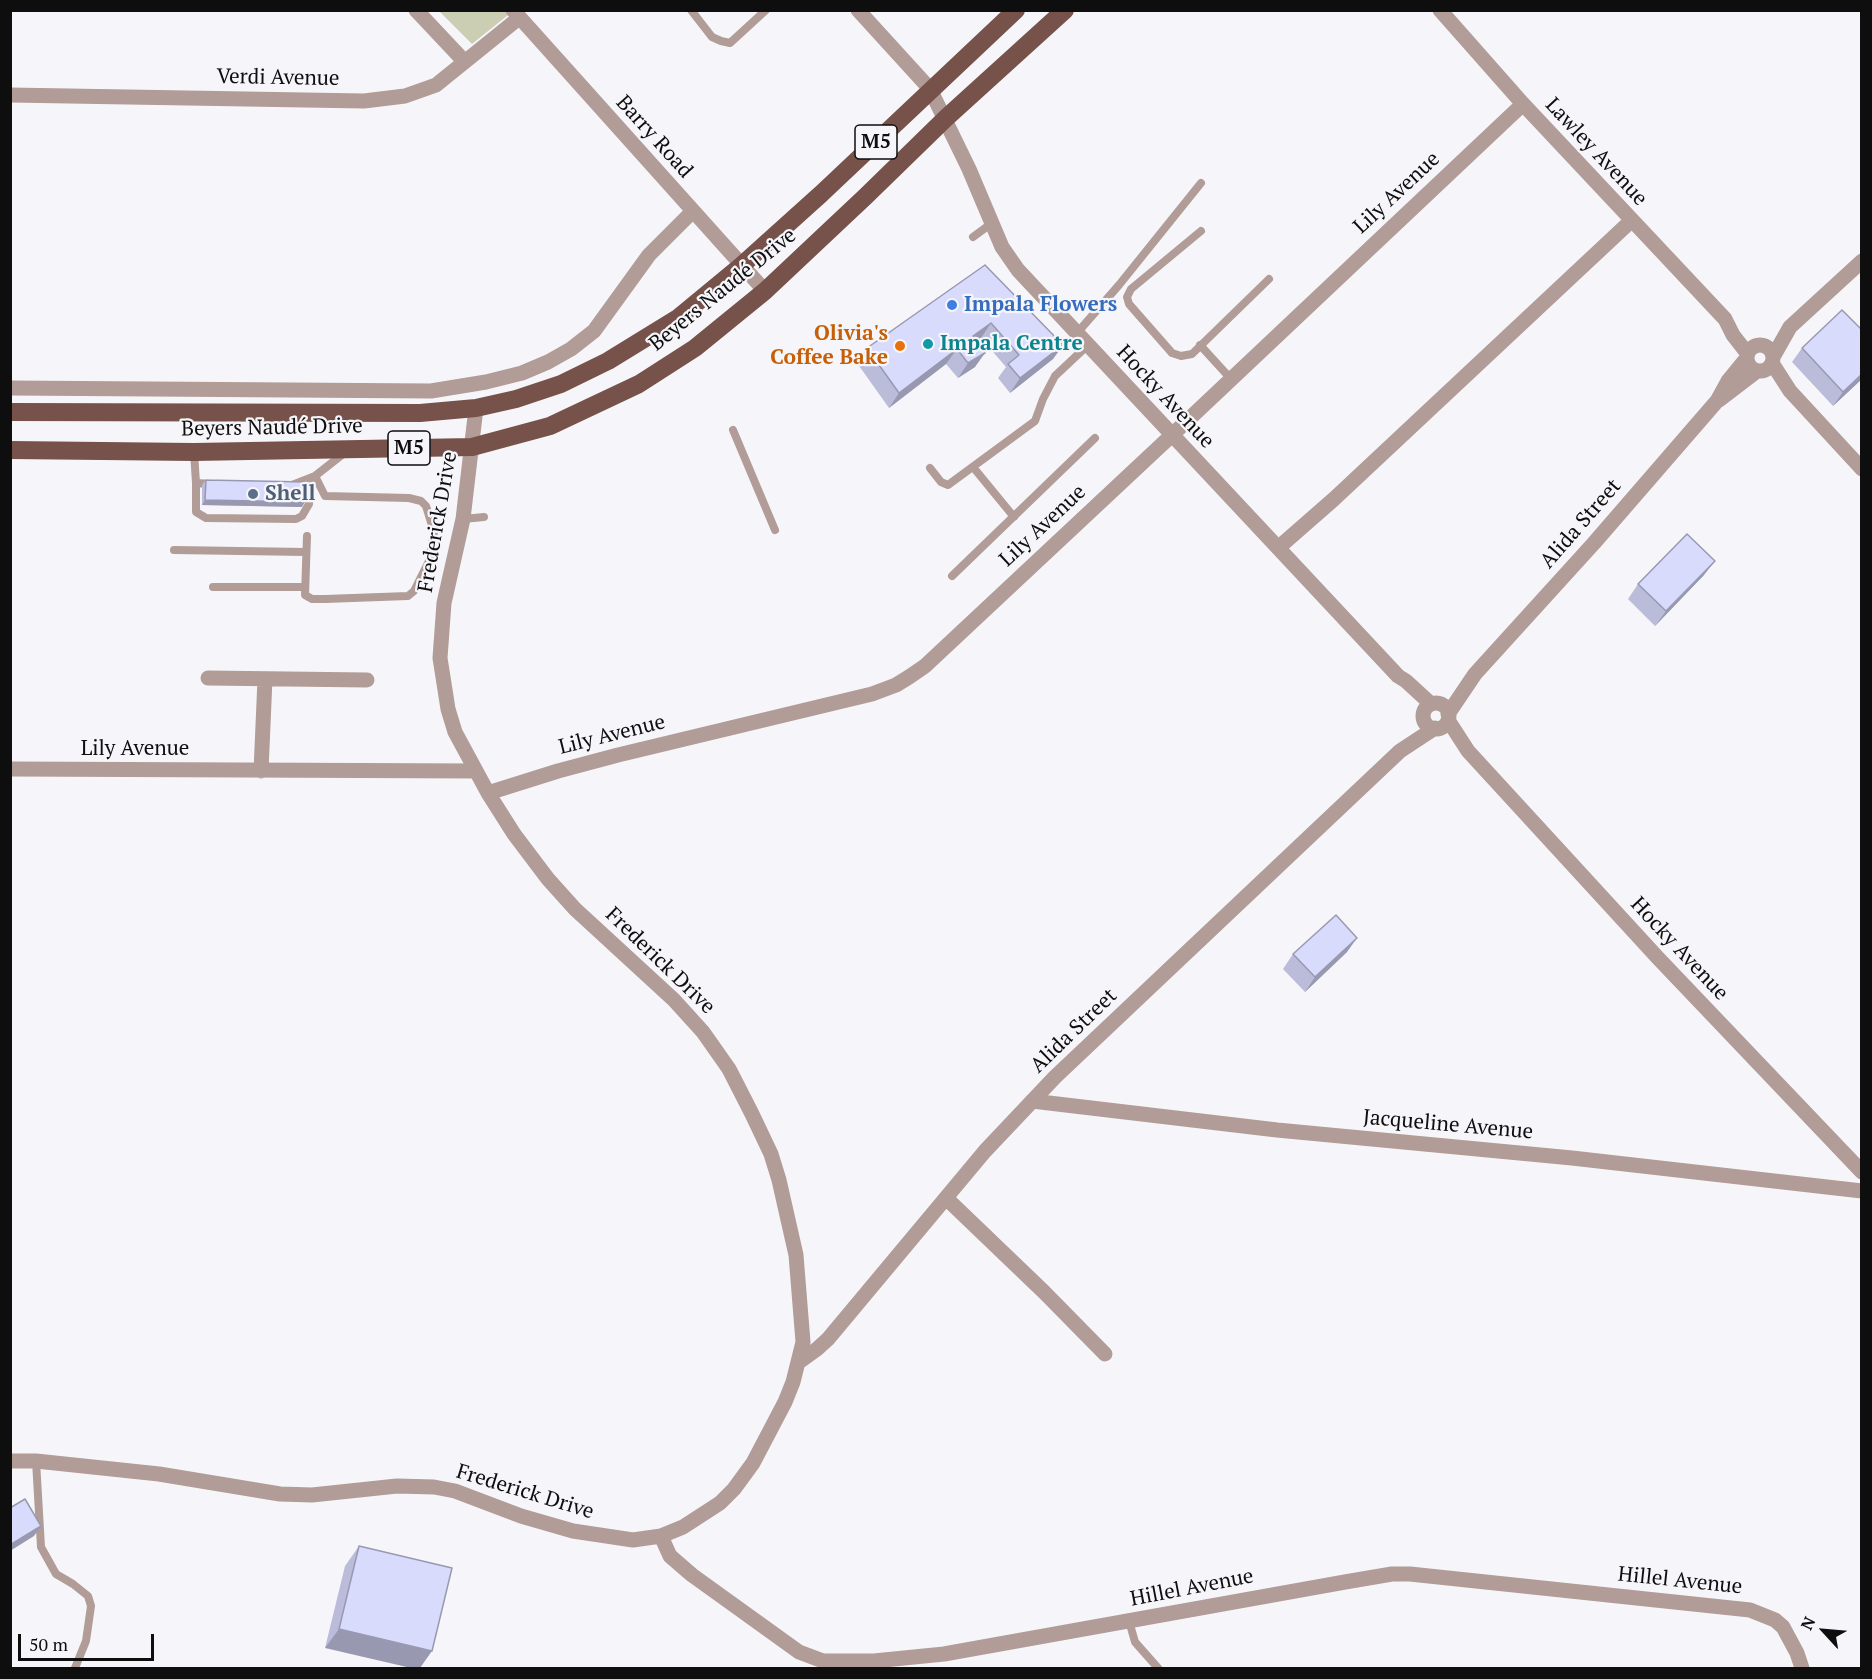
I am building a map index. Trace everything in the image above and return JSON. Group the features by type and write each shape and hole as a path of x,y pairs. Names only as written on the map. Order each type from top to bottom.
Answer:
{"main road":[{"name":"Beyers Naudé Drive","path":"10,412 420,413 476,408 516,399 561,384 608,362 678,318 741,266 821,194 1016,10"},
{"name":"Beyers Naudé Drive","path":"10,450 194,452 472,447 550,426 639,384 695,348 765,291 946,118 1065,10"}],"street":[{"path":"416,10 464,61"},
{"name":"Hocky Avenue","path":"858,10 930,89 946,118 1009,260 1398,676 1406,681 1658,958 1862,1172"},
{"name":"Lawley Avenue","path":"1440,10 1523,104 1725,319 1740,329 1753,350"},
{"name":"Verdi Avenue","path":"10,95 364,101 405,96 436,84 516,14"},
{"name":"Barry Road","path":"516,14 765,291"},
{"name":"Lily Avenue","path":"488,793 608,758 872,694 896,685 925,666 1523,104"},
{"name":"Beyers Naudé Drive","path":"10,388 431,391 453,389 504,378 548,362 571,349 594,331 649,255 692,212"},
{"path":"1278,548 1334,500 1632,220"},
{"name":"Alida Street","path":"1717,401 1766,366 1790,327 1862,261"},
{"name":"Alida Street","path":"799,1362 828,1339 985,1151 1032,1101 1400,751 1412,730 1436,716 1467,677 1475,674 1594,543 1717,401 1728,381 1753,350 1781,330 1790,327"},
{"path":"1766,366 1771,351 1753,350 1748,364 1766,366 1862,469"},
{"name":"Frederick Drive","path":"10,1461 36,1461 159,1474 280,1494 312,1495 397,1486 434,1487 455,1491 521,1516 573,1531 633,1540 661,1536 695,1521 720,1503 734,1489 753,1463 789,1392 803,1342 796,1255 771,1154 729,1069 703,1032 674,1000 575,909 554,886 514,834 475,771 455,732 448,709 440,658 444,603 463,519 476,408"},
{"path":"208,678 367,680"},
{"path":"261,771 265,680"},
{"name":"Lily Avenue","path":"10,769 475,771"},
{"name":"Jacqueline Avenue","path":"1032,1101 1277,1130 1583,1159 1862,1191"},
{"path":"946,1198 1036,1283 1105,1354"},
{"name":"Hillel Avenue","path":"661,1536 670,1556 692,1575 799,1652 824,1661 874,1661 944,1654 1374,1577 1410,1574 1750,1610 1775,1620 1783,1627 1802,1668"}],"lane":[{"path":"691,10 712,37 730,43 766,10"},
{"path":"1077,333 1201,183"},
{"path":"973,237 992,223"},
{"path":"1201,231 1131,289 1128,297 1129,304 1173,353 1181,356 1192,354 1269,279"},
{"path":"930,468 945,485 1035,421 1055,376 1088,345"},
{"path":"1200,345 1231,380"},
{"path":"733,430 775,530"},
{"path":"952,576 1095,438"},
{"path":"286,486 298,484 313,477 349,449"},
{"path":"194,452 196,512 206,518 296,519 302,516 309,504 313,477"},
{"path":"973,467 1014,517"},
{"path":"307,536 305,595 312,599 408,597 414,591 429,561 434,532 426,506 421,501 409,498 325,496 313,477"},
{"path":"196,483 218,484"},
{"path":"463,519 484,517"},
{"path":"174,550 306,552"},
{"path":"213,587 305,587"},
{"path":"36,1461 41,1547 56,1574 88,1596 91,1606 86,1641 75,1668"},
{"path":"1129,1622 1135,1642 1158,1668"}],"green space":[{"path":"439,11 513,11 472,44"}],"building":[{"name":"Impala Centre","path":"985,265 1063,345 1020,378 1008,364 1019,355 991,323 973,336 985,353 968,363 957,349 899,393 867,348"},
{"path":"1842,310 1862,330 1862,374 1843,392 1802,348"},
{"path":"206,480 306,482 305,502 205,500"},
{"path":"1687,534 1715,561 1666,611 1638,584"},
{"path":"1336,915 1357,938 1315,977 1293,954"},
{"path":"25,1499 41,1526 10,1545 10,1508"},
{"path":"359,1546 452,1568 432,1651 339,1629"}],"place":[{"name":"Impala Flowers","path":"952,305"},
{"name":"Impala Centre","path":"928,344"},
{"name":"Olivia's Coffee Bake","path":"900,346"},
{"name":"Shell","path":"253,494"}]}
